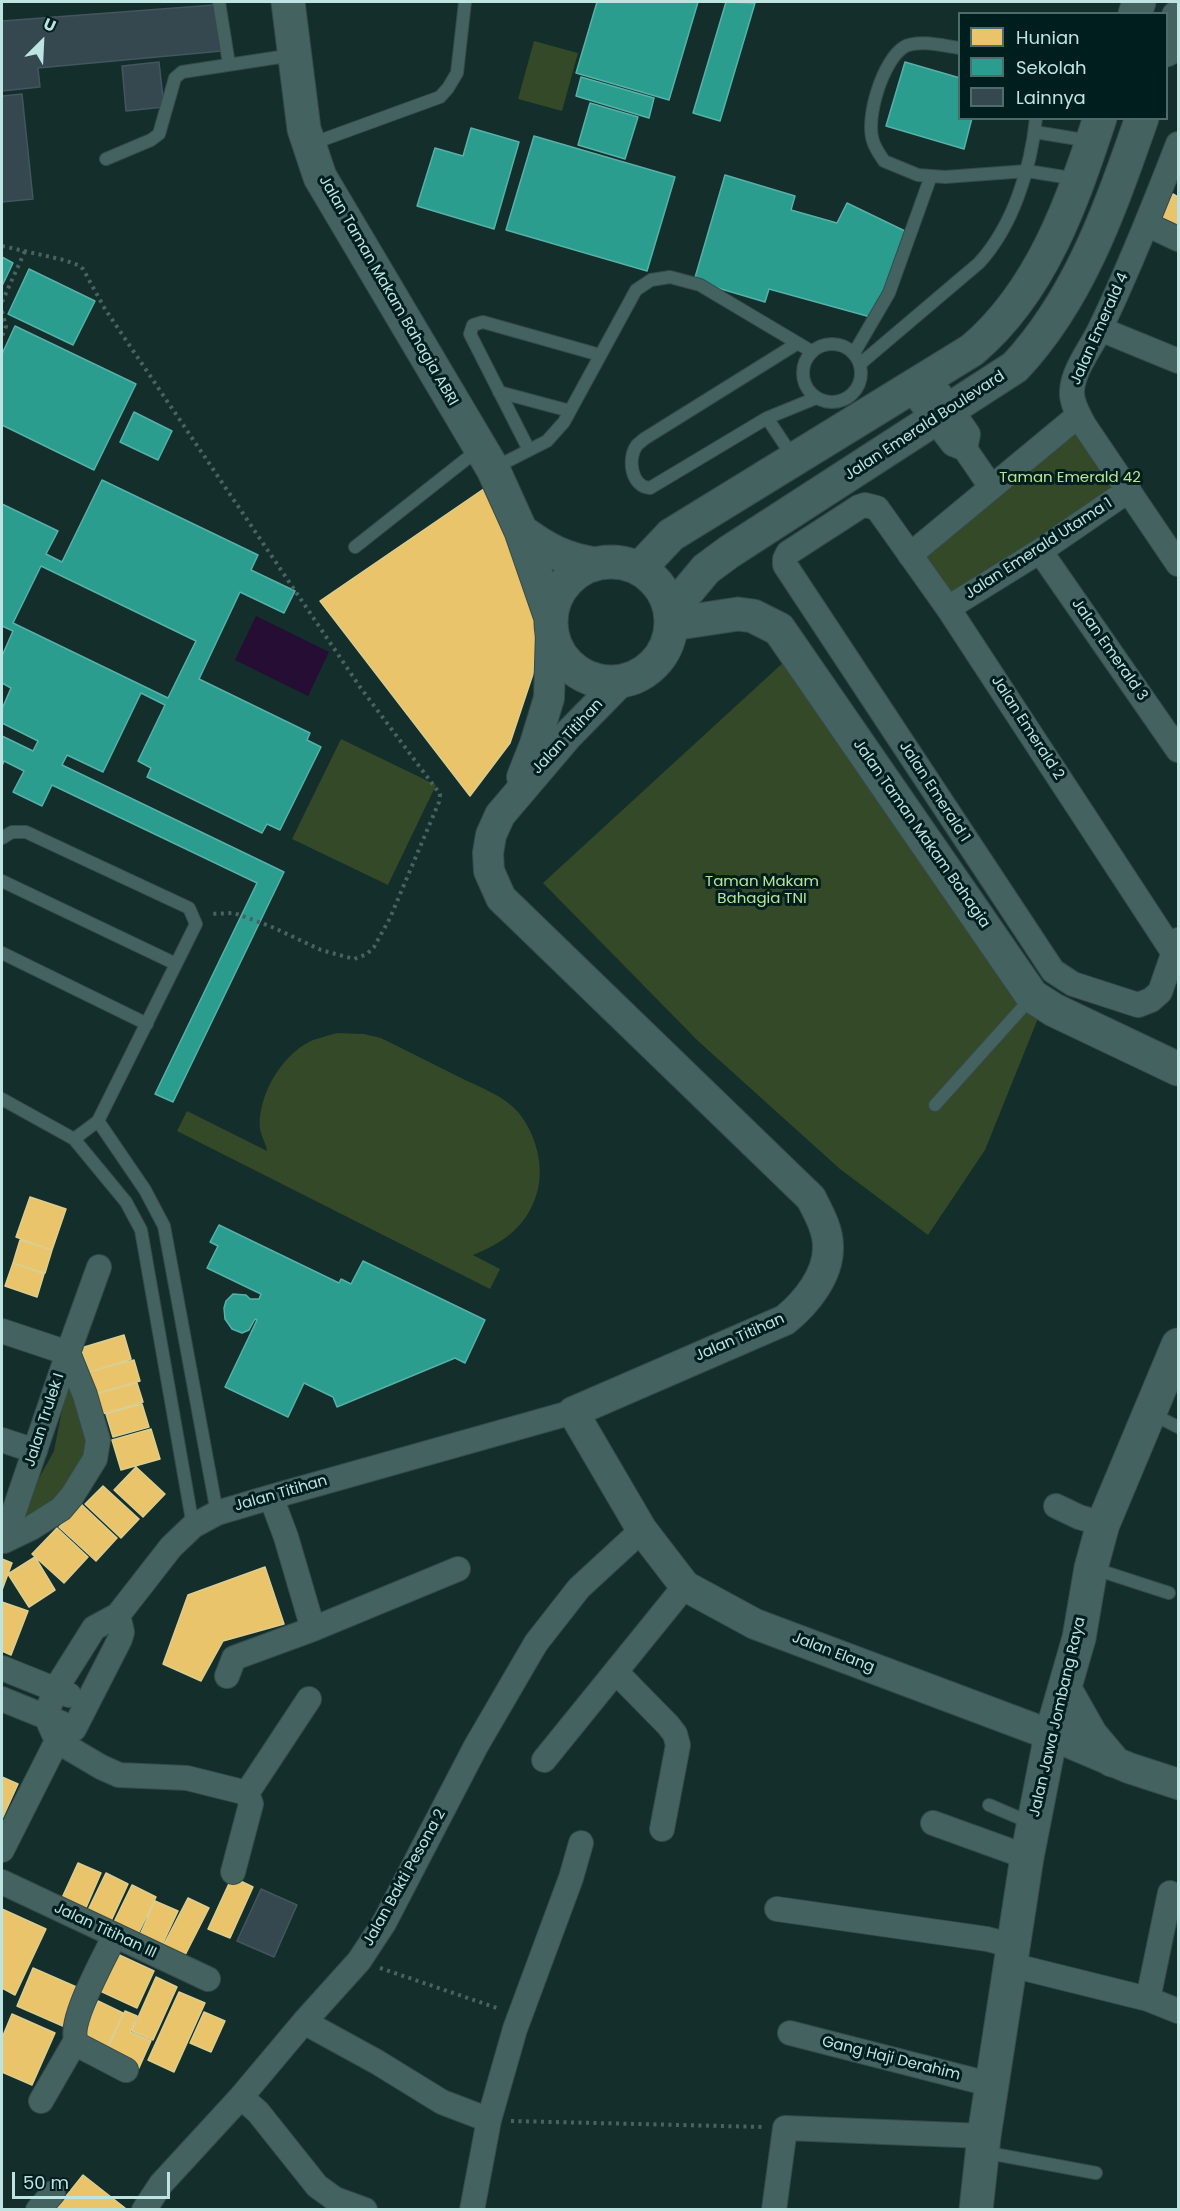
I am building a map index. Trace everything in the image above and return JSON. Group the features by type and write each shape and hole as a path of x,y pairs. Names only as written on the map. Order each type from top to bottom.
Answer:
{"main road":[{"name":"Jalan Taman Makam Bahagia ABRI","path":"288,2 304,129 320,177 487,459 521,531 551,625"},
{"path":"1168,47 1179,17"},
{"name":"Jalan Emerald Boulevard","path":"671,618 706,570 729,552 1015,367 1046,328 1072,287 1098,237 1141,120"},
{"path":"639,569 671,535 972,350 988,337 1002,321 1045,259 1063,223 1096,130"},
{"path":"521,531 558,555 575,561 596,564"},
{"path":"671,535 679,554 686,562 706,570 712,592 719,602 738,614"},
{"path":"610,562 639,569 654,580 664,594 671,618 665,649 654,664 639,675 621,681 594,680 576,670 562,656 551,625 553,605 559,592 569,579 596,564 610,562"},
{"name":"Jalan Taman Makam Bahagia","path":"671,618 738,614 753,616 779,629 1032,996 1054,1010 1179,1069"},
{"name":"Jalan Jawa Jombang Raya","path":"976,2210 983,2144 1027,1857 1051,1735 1079,1638 1091,1568 1103,1524 1165,1420 1179,1345"},
{"path":"1065,1689 1091,1735 1112,1760"}],"street":[{"name":"Jalan Emerald 4","path":"1179,144 1100,329 1075,378 1072,392 1073,403 1079,416 1179,564"},
{"path":"1146,224 1179,239"},
{"path":"1100,329 1179,362"},
{"path":"919,383 942,415 968,434 965,449 992,487"},
{"path":"910,555 1079,416"},
{"name":"Jalan Emerald Utama 1","path":"948,608 1129,490"},
{"name":"Jalan Emerald 1","path":"877,508 865,505 859,507 798,545 788,552 784,559 785,566 1053,971 1073,984 1138,1005 1151,1000 1160,992 1176,946"},
{"name":"Jalan Emerald 2","path":"877,508 948,608 1176,946"},
{"name":"Jalan Emerald 3","path":"1040,550 1179,750"},
{"name":"Jalan Titihan","path":"516,794 549,698 551,625"},
{"name":"Jalan Titihan","path":"46,1716 55,1690 94,1628 118,1615 171,1547 193,1526 217,1513 573,1412 785,1320 802,1306 813,1290 824,1269 828,1246 822,1221 811,1198 501,898 489,871 488,853 491,835 500,815 568,735 621,681"},
{"path":"2,1331 68,1353 99,1267"},
{"name":"Jalan Trulek I","path":"3,1541 68,1353"},
{"name":"Jalan Trulek I","path":"3,1541 31,1528 61,1509 72,1497 94,1459 98,1440 85,1395 68,1353"},
{"name":"Jalan Elang","path":"573,1412 642,1530 685,1586 755,1624 1179,1784"},
{"path":"2,1440 35,1451"},
{"path":"271,1497 286,1537 313,1629"},
{"path":"1056,1506 1079,1517 1103,1524"},
{"name":"Jalan Bakti Pesona 2","path":"144,2210 161,2184 241,2097 359,1960 384,1923 476,1746 536,1643 579,1588 642,1530"},
{"path":"226,1676 234,1658 313,1629 458,1569"},
{"path":"544,1760 685,1586"},
{"path":"2,1850 86,1702 122,1632 118,1615"},
{"path":"2,1668 86,1702"},
{"path":"616,1672 675,1734 678,1745 662,1829"},
{"path":"2,1699 46,1716 101,1767 119,1775 187,1778 247,1793"},
{"path":"247,1793 309,1699"},
{"path":"233,1872 251,1804 247,1793"},
{"path":"933,1823 1027,1857"},
{"path":"472,2210 489,2120 519,2017 572,1878 581,1843"},
{"name":"Jalan Titihan III","path":"2,1882 208,1980"},
{"path":"1148,2000 1170,1893"},
{"path":"777,1909 987,1939 1013,1956 1179,2011"},
{"path":"41,2101 75,2042 78,2014 115,1935"},
{"path":"304,2022 377,2062 441,2102 489,2120"},
{"name":"Gang Haji Derahim","path":"790,2033 993,2085"},
{"path":"75,2042 126,2070"},
{"path":"241,2097 258,2112 317,2186 335,2199 365,2210"},
{"path":"774,2210 785,2128 983,2144"}],"lane":[{"path":"219,2 229,64"},
{"path":"308,144 440,97 457,72 465,2"},
{"path":"958,48 928,43 904,47 885,69 872,111 872,139 884,161 918,175 945,177 1027,171 1080,179"},
{"path":"106,159 151,140 159,134 175,78 182,72 294,54"},
{"path":"857,359 979,263 992,249 1002,232 1027,171 1036,120"},
{"path":"1035,132 1096,130"},
{"path":"857,359 845,346 833,343 821,345 811,351 802,367 804,385 816,398 833,403 850,397 860,382 857,359 889,293 931,176"},
{"path":"356,547 487,459 529,450 547,441 564,422 636,290 651,280 670,277 700,285 811,351"},
{"path":"529,450 470,334 472,325 483,322 600,355"},
{"path":"798,344 637,445 631,462 637,482 645,488 650,488 767,418 816,398"},
{"path":"499,392 570,411"},
{"path":"767,418 794,459"},
{"path":"2,838 12,832 26,832 189,908 194,915 196,924 98,1121 74,1140"},
{"path":"2,881 176,964"},
{"path":"2,953 147,1024"},
{"path":"935,1105 1032,996"},
{"path":"2,1099 74,1140 126,1202 141,1230 193,1526"},
{"path":"98,1121 145,1190 164,1226 217,1513"},
{"path":"126,1202 145,1190"},
{"path":"1091,1568 1169,1593"},
{"path":"989,1805 1033,1824"},
{"path":"983,2144 1096,2173"}],"path":[{"path":"2,246 64,260 83,269 105,309 360,687 440,794 439,802 390,918 374,947 367,954 354,959 321,950 270,926 234,913 194,915"},
{"path":"2,302 25,251"},
{"path":"2,311 6,326 2,337"},
{"path":"359,1960 519,2017"},
{"path":"489,2120 785,2128"}],"green space":[{"path":"534,41 578,53 562,111 518,99"},
{"name":"Taman Emerald 42","path":"1079,415 1129,490 948,608 910,555"},
{"name":"Taman Makam Bahagia TNI","path":"786,660 1039,1016 985,1150 928,1235 840,1169 698,1041 543,883"},
{"path":"341,739 436,785 388,885 292,839"},
{"path":"337,1033 364,1034 381,1038 498,1096 512,1106 524,1120 537,1149 540,1169 538,1189 529,1213 514,1231 473,1255 500,1269 490,1289 177,1131 187,1111 267,1151 260,1129 262,1104 280,1067 299,1048"},
{"path":"72,1358 97,1444 57,1510 4,1541 54,1451"}],"shaded area":[{"path":"256,616 329,652 308,696 235,660"}],"building: Hunian":[{"path":"1173,194 1178,197 1178,234 1159,225"},
{"path":"488,486 539,620 533,674 510,743 470,796 320,601"},
{"path":"30,1197 66,1209 52,1250 16,1237"},
{"path":"20,1240 52,1250 45,1273 13,1263"},
{"path":"13,1263 44,1274 37,1297 5,1286"},
{"path":"124,1335 131,1359 89,1372 81,1348"},
{"path":"134,1360 140,1381 95,1394 89,1372"},
{"path":"137,1383 143,1402 102,1414 96,1394"},
{"path":"142,1404 149,1427 113,1437 106,1414"},
{"path":"151,1429 160,1459 121,1470 112,1440"},
{"path":"136,1467 165,1494 143,1517 114,1490"},
{"path":"103,1486 139,1519 121,1538 85,1504"},
{"path":"81,1504 117,1538 96,1561 59,1527"},
{"path":"57,1528 88,1557 64,1583 32,1554"},
{"path":"35,1557 55,1590 29,1607 8,1574"},
{"path":"2,1559 12,1563 2,1590"},
{"path":"265,1567 284,1624 223,1641 201,1681 163,1664 188,1595"},
{"path":"2,1602 28,1611 11,1655 2,1651"},
{"path":"2,1777 18,1784 2,1819"},
{"path":"78,1863 101,1873 85,1910 61,1900"},
{"path":"106,1873 128,1884 111,1921 88,1910"},
{"path":"232,1877 253,1887 230,1938 208,1929"},
{"path":"132,1885 156,1897 137,1936 113,1924"},
{"path":"188,1898 209,1908 183,1959 162,1948"},
{"path":"155,1901 178,1911 161,1947 139,1937"},
{"path":"2,1909 46,1929 15,1995 2,1988"},
{"path":"115,1953 154,1971 137,2008 98,1990"},
{"path":"33,1968 81,1989 65,2027 17,2006"},
{"path":"156,1977 177,1987 153,2040 132,2031"},
{"path":"179,1992 205,2003 174,2072 148,2060"},
{"path":"98,2001 123,2013 105,2053 80,2041"},
{"path":"125,2011 137,2016 130,2032 151,2041 138,2070 105,2055"},
{"path":"204,2012 225,2021 211,2052 190,2043"},
{"path":"12,2014 55,2033 32,2085 2,2072 2,2038"},
{"path":"83,2175 125,2208 124,2210 55,2210"}],"building: Sekolah":[{"path":"597,2 698,2 669,100 576,73"},
{"path":"726,2 755,3 720,121 693,113"},
{"path":"905,62 958,77 958,120 971,120 964,149 886,126"},
{"path":"581,77 654,98 649,118 576,96"},
{"path":"590,103 638,117 625,159 578,145"},
{"path":"471,128 519,142 494,229 417,206 435,148 463,156"},
{"path":"534,136 675,177 647,271 506,230"},
{"path":"725,175 795,196 791,210 837,223 847,203 907,232 874,318 769,289 765,302 694,281"},
{"path":"2,257 13,263 2,286"},
{"path":"29,269 95,301 73,345 8,314"},
{"path":"15,326 136,384 94,470 2,425 2,354"},
{"path":"134,412 172,431 158,460 120,442"},
{"path":"102,480 258,555 251,570 295,591 284,613 240,592 199,679 310,733 307,740 321,747 280,830 267,824 262,833 147,777 151,768 138,761 165,705 141,693 103,772 67,755 62,765 284,872 173,1102 155,1094 257,883 52,785 42,806 13,792 24,771 4,761 2,766 2,736 33,751 38,741 2,723 2,709 11,688 2,683 2,656 13,631 2,626 2,504 58,531 46,554 62,562","holes":["41,566 196,641 168,698 13,623"]},
{"path":"219,1225 339,1283 341,1279 351,1284 363,1261 485,1320 465,1363 455,1358 337,1407 333,1397 304,1383 288,1417 225,1387 257,1320 255,1319 249,1330 242,1333 232,1329 225,1319 226,1301 233,1294 259,1299 261,1294 207,1268 218,1246 210,1242"}],"building: Lainnya":[{"path":"214,5 222,51 38,68 40,87 2,91 2,21"},
{"path":"159,62 164,107 126,111 122,66"},
{"path":"22,94 33,199 2,202 2,96"},
{"path":"261,1889 297,1905 274,1957 237,1941"}]}
